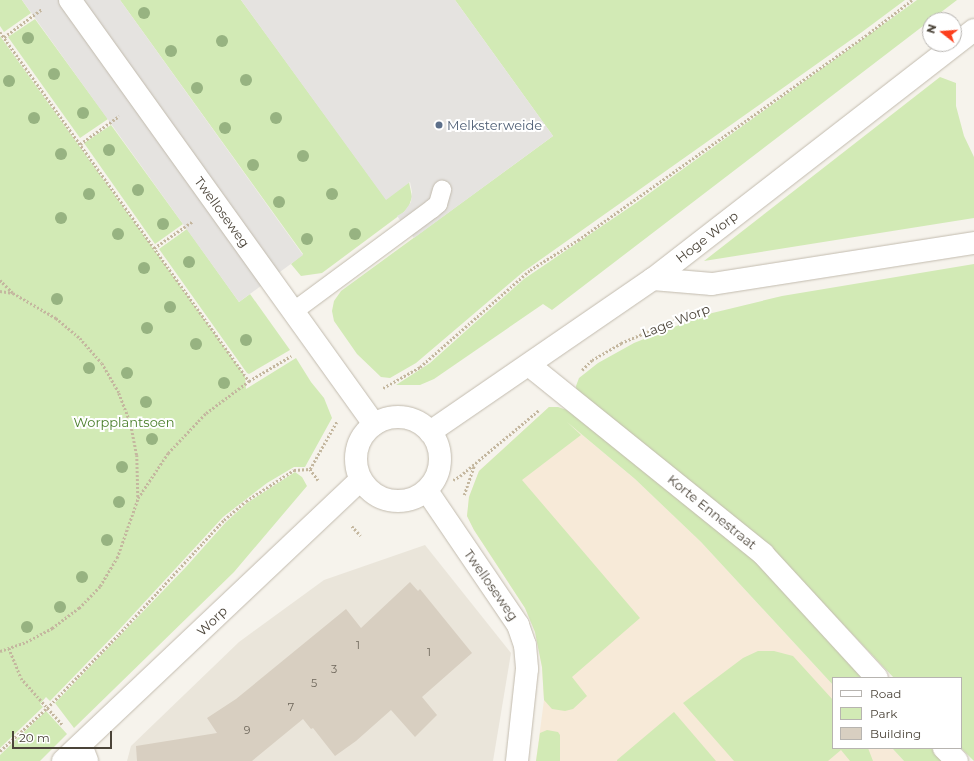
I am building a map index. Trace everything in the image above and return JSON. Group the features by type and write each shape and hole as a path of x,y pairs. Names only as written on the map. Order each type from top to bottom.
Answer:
{"street":[{"name":"Twelloseweg","path":"70,0 374,424"},
{"name":"Hoge Worp","path":"430,432 653,279 974,30"},
{"name":"Lage Worp","path":"653,279 712,284 974,243"},
{"name":"Korte Ennestraat","path":"529,365 560,392 662,471 763,554 876,677"},
{"path":"405,417 414,420 430,432 435,439 440,458 435,480 426,491 412,500 394,502 378,497 370,492 360,480 355,459 356,449 366,430 374,424 388,418 405,417"},
{"name":"Worp","path":"63,761 84,753 360,480"},
{"name":"Twelloseweg","path":"426,491 518,625 525,645 528,669 517,761"},
{"path":"945,749 957,761"}],"lane":[{"path":"294,311 432,209 440,200 442,190"}],"path":[{"path":"359,402 420,367 530,270 578,240 869,33 912,0"},
{"path":"4,37 49,5"},
{"path":"0,32 249,381"},
{"path":"80,144 142,100"},
{"path":"154,248 217,204"},
{"path":"0,280 13,293 56,318 80,338 102,363 119,392 131,425 137,455 138,498"},
{"path":"0,291 13,293"},
{"name":"Lage Worp","path":"426,491 460,476 560,392 592,360 621,343 699,310"},
{"path":"0,651 52,628 79,608 100,586 117,558 138,498 168,453 189,429 206,413 249,381 296,353"},
{"path":"0,751 47,708 119,634 224,520 246,501 294,470 310,469 340,416"},
{"path":"9,648 21,678 47,708"}],"shaded area":[{"path":"22,0 120,0 303,255 239,302"},
{"name":"Melksterweide","path":"241,0 455,0 553,136 414,238 397,216 404,212 411,202 412,192 410,182 386,200"},
{"path":"549,407 635,479 701,542 832,684 832,749 893,749 904,761 536,761 544,700 542,667 535,632 525,608 474,530 467,516 469,497 479,471"},
{"path":"425,545 511,653 493,761 127,761 131,746 239,642 324,580"}],"green space":[{"path":"0,0 22,0 31,13 4,32 0,26"},
{"path":"120,0 241,0 386,199 409,182 412,197 409,206 404,212 322,273 301,276 291,264 303,254"},
{"path":"455,0 905,0 523,272 416,363 390,378 381,377 357,354 334,321 332,311 334,301 341,291 553,136"},
{"path":"917,0 957,0 941,12 922,12 922,27 552,310 543,304 434,379 420,385 396,385 430,363 524,279 636,203"},
{"path":"35,19 108,119 80,138 8,37"},
{"name":"Worpplantsoen","path":"0,36 245,376 246,389 296,358 311,382 324,398 332,418 305,467 294,467 267,483 223,517 117,632 50,701 46,697 40,704 43,707 0,748"},
{"path":"940,77 956,83 956,106 964,136 974,157 974,218 704,261"},
{"path":"111,125 183,224 155,244 84,143"},
{"path":"187,229 239,302 250,294 290,350 249,374 247,373 159,249"},
{"path":"974,264 974,761 962,749 962,677 893,677 762,539 577,394 576,386 579,378 598,363 634,343 704,315 782,296"},
{"path":"549,407 558,407 567,410 735,540 865,677 832,677 832,684 701,542 635,479 567,422 581,435 522,480 640,618 572,677 587,696 573,709 565,711 552,709 544,700 542,667 535,632 525,608 474,530 467,516 469,497 479,471"},
{"path":"295,472 302,477 307,486 234,572 74,728 55,703 186,567 226,522 247,503"},
{"path":"758,651 774,651 793,656 832,699 832,749 868,749 873,761 850,761 841,750 828,761 734,761 683,703 743,658"},
{"path":"46,711 67,734 40,761 0,761 0,755"},
{"path":"674,712 716,761 617,761 617,760"},
{"path":"547,730 558,732 560,735 560,761 536,761 540,733"},
{"path":"893,749 933,749 945,761 904,761"}],"building":[{"path":"410,582 418,591 420,589 472,653 422,697 437,715 415,737 391,710 356,741 335,756 313,728 311,729 303,719 252,761 137,761 136,746 217,733 207,718 236,699 346,609 361,628"}],"place":[{"name":"Melksterweide","path":"439,125"}]}
